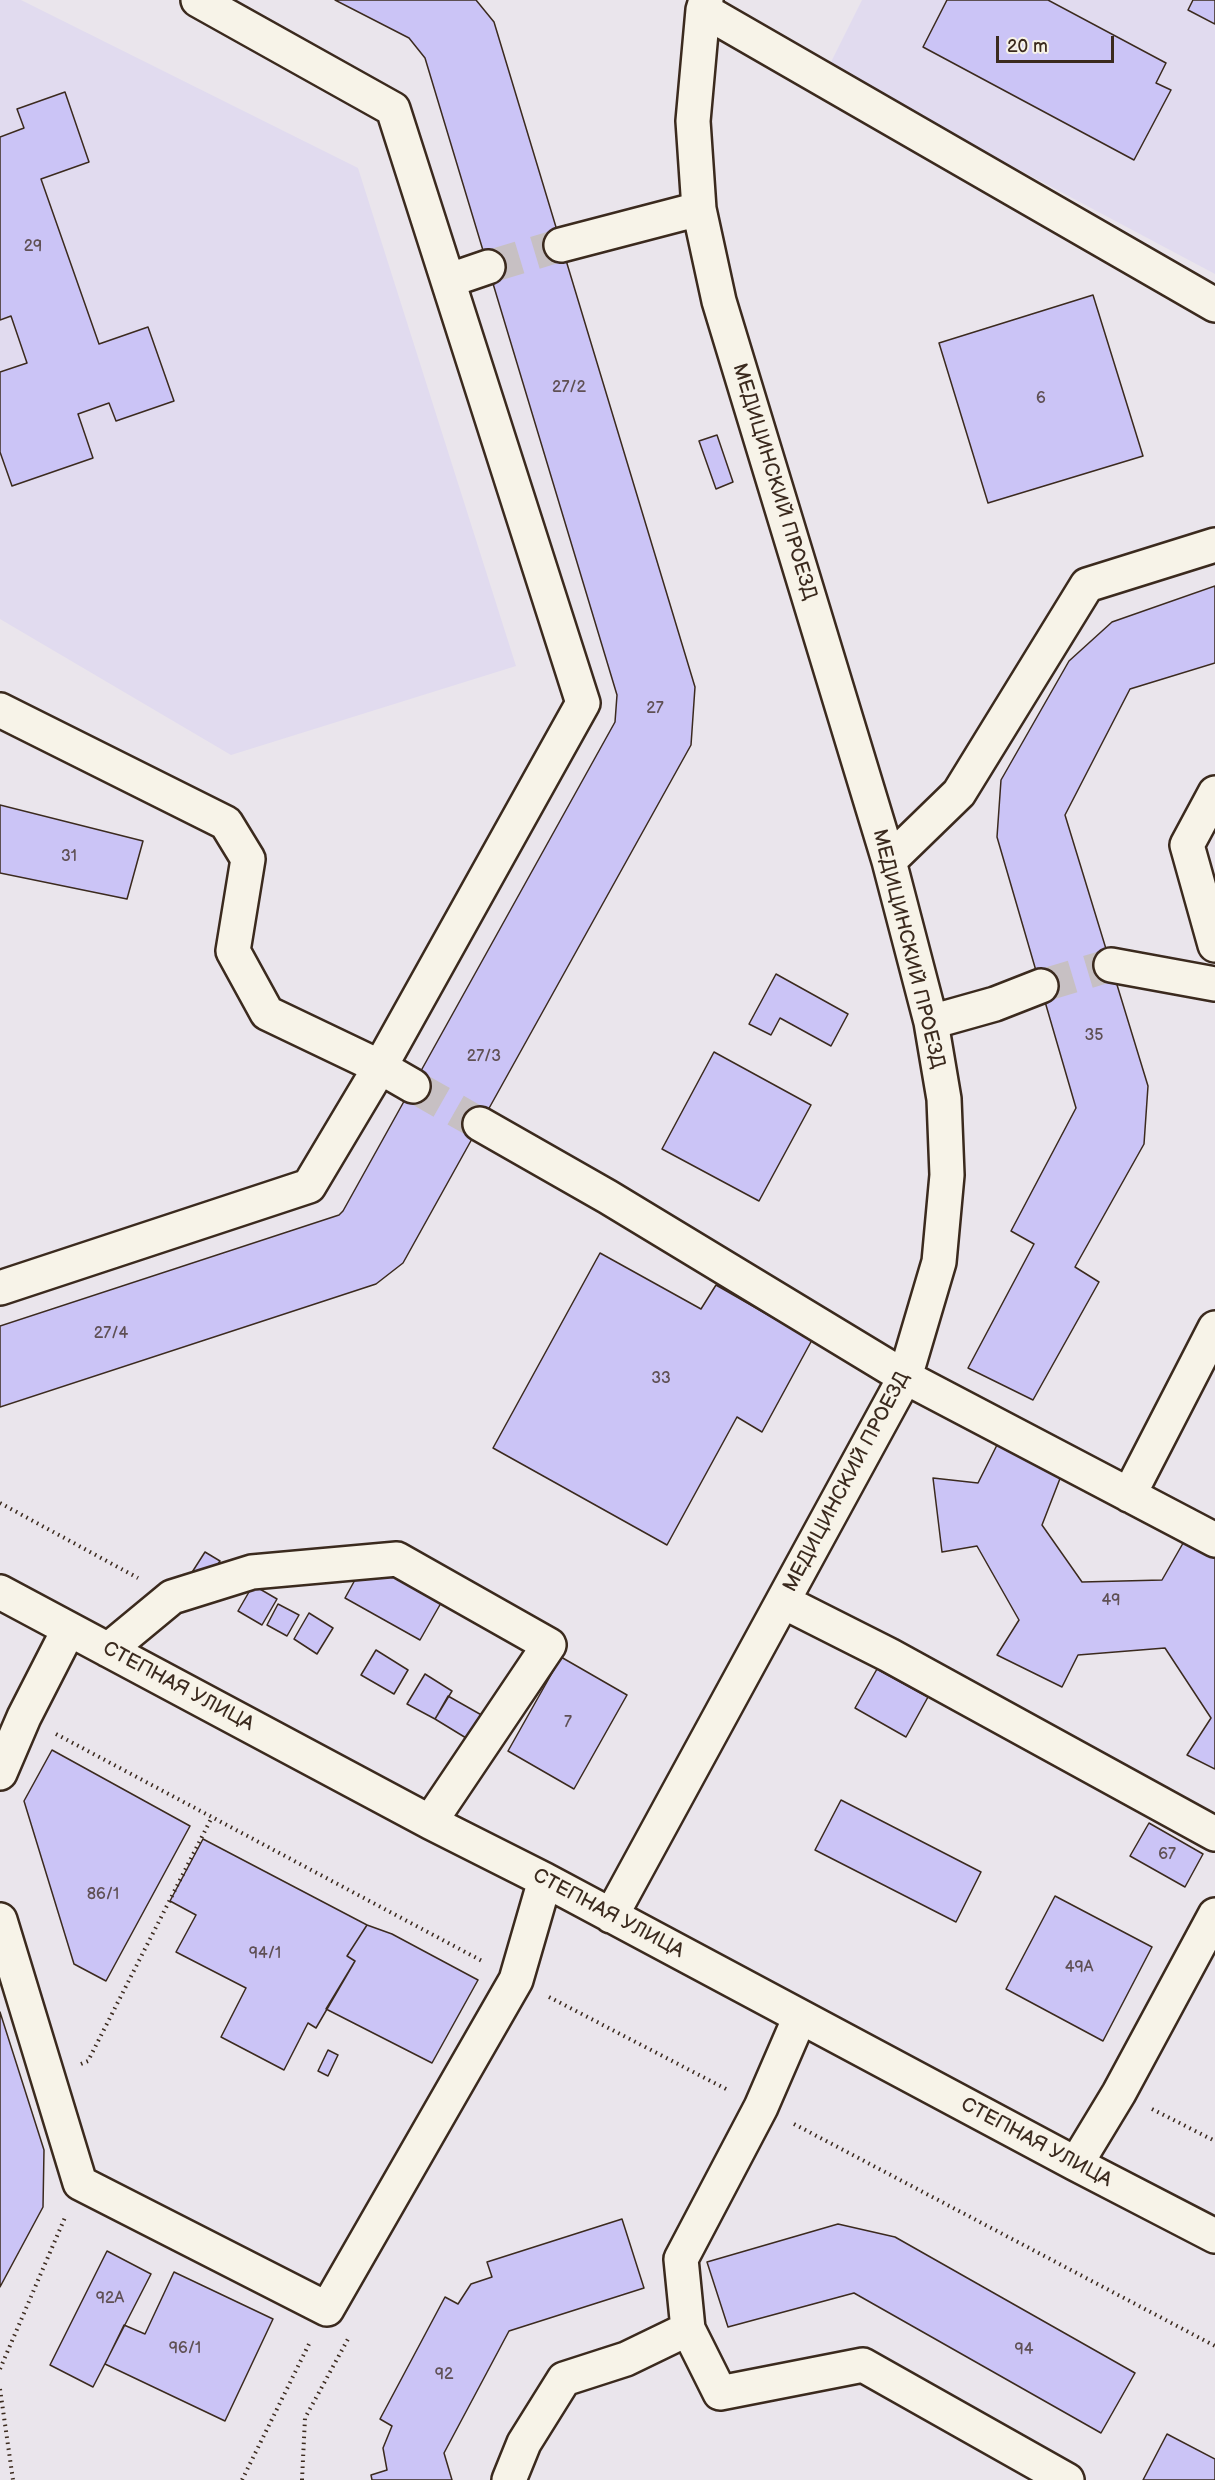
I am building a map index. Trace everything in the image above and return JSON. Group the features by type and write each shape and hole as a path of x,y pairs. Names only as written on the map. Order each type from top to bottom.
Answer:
{"street":[{"path":"0,1288 309,1186 380,1067 583,703 450,280 393,109 198,0"},
{"path":"704,5 1215,305"},
{"name":"МЕДИЦИНСКИЙ ПРОЕЗД","path":"611,1916 905,1377 939,1262 947,1175 944,1099 931,1022 889,861 719,301 699,209 693,121 704,5"},
{"path":"561,245 699,209"},
{"path":"450,280 488,267"},
{"path":"889,861 959,793 1088,585 1215,545"},
{"path":"0,710 226,823 248,859 234,951 267,1013 380,1067 413,1086"},
{"path":"1215,793 1187,844 1215,945"},
{"path":"1111,965 1215,984"},
{"path":"931,1022 995,1004 1041,986"},
{"path":"480,1124 608,1197 905,1377 1215,1539"},
{"path":"1129,1495 1215,1328"},
{"path":"108,1650 172,1597 252,1572 397,1558 549,1645 430,1822"},
{"name":"СТЕПНАЯ УЛИЦА","path":"0,1592 430,1822 545,1880 1215,2236"},
{"path":"784,1602 889,1655 1215,1834"},
{"path":"0,1773 24,1717 69,1629"},
{"path":"0,1920 80,2182 327,2309 516,1980 545,1880"},
{"path":"1076,2164 1119,2093 1215,1915"},
{"path":"800,2017 761,2107 681,2259 688,2329 720,2392 863,2365 1067,2480"},
{"path":"509,2480 524,2443 564,2379 626,2359 688,2329"}],"path":[{"path":"0,1503 172,1597"},
{"path":"24,1717 516,1980 1215,2346"},
{"path":"48,2079 88,2061 212,1817"},
{"path":"1119,2093 1215,2141"},
{"path":"0,2369 80,2182"},
{"path":"242,2480 327,2309"},
{"path":"0,2389 13,2480"}],"shaded area":[{"path":"0,0 21,0 358,168 516,666 231,755 0,619"},
{"path":"862,0 1215,0 1215,274 828,68"}],"building":[{"path":"335,0 476,0 494,22 695,687 691,745 403,1263 376,1284 0,1407 0,1326 339,1215 343,1211 615,722 617,695 425,58 409,38"},
{"path":"947,0 1048,0 1166,63 1156,83 1171,90 1134,160 923,47"},
{"path":"1193,0 1215,0 1215,24 1188,10"},
{"path":"65,92 89,162 41,179 99,344 148,327 174,401 116,421 109,403 78,414 93,458 12,486 0,452 0,372 27,363 11,316 0,320 0,137 24,128 17,109"},
{"path":"1093,295 1143,456 988,503 939,343"},
{"path":"717,435 733,482 716,489 699,441"},
{"path":"1215,586 1215,663 1130,689 1065,815 1148,1086 1144,1144 1075,1267 1099,1282 1033,1400 968,1368 1034,1244 1011,1231 1076,1108 997,837 1001,780 1069,661 1112,622"},
{"path":"0,805 143,841 127,899 0,873"},
{"path":"776,974 848,1014 831,1046 780,1018 771,1035 749,1024"},
{"path":"714,1052 811,1105 759,1201 662,1149"},
{"path":"600,1253 701,1309 716,1285 812,1340 762,1432 737,1417 667,1545 493,1448"},
{"path":"998,1443 1061,1476 1042,1525 1082,1582 1162,1580 1186,1538 1215,1555 1215,1769 1187,1755 1211,1718 1165,1648 1078,1655 1062,1687 997,1655 1019,1620 977,1546 942,1552 933,1478 978,1483"},
{"path":"205,1552 220,1561 203,1587 189,1577"},
{"path":"366,1560 441,1603 420,1640 345,1598"},
{"path":"253,1585 277,1599 262,1625 238,1611"},
{"path":"278,1604 299,1615 287,1636 267,1625"},
{"path":"309,1613 333,1628 317,1654 294,1639"},
{"path":"376,1650 408,1670 394,1694 361,1675"},
{"path":"561,1657 627,1695 574,1789 508,1751"},
{"path":"877,1669 928,1697 906,1737 855,1708"},
{"path":"425,1674 452,1691 435,1719 407,1704"},
{"path":"448,1696 485,1717 471,1741 435,1719"},
{"path":"52,1750 190,1826 106,1981 74,1964 24,1801"},
{"path":"841,1800 981,1872 956,1922 815,1850"},
{"path":"1149,1823 1203,1854 1185,1887 1130,1856"},
{"path":"203,1839 367,1925 347,1956 355,1961 316,2028 308,2023 284,2070 221,2037 246,1988 176,1952 196,1915 170,1901"},
{"path":"1055,1896 1152,1947 1103,2041 1006,1989"},
{"path":"367,1925 392,1934 478,1980 432,2063 326,2009 355,1961 347,1956"},
{"path":"0,2012 44,2150 43,2207 0,2287"},
{"path":"328,2050 338,2055 328,2076 318,2071"},
{"path":"622,2219 644,2288 509,2331 444,2453 452,2480 372,2480 371,2475 387,2470 383,2448 392,2426 380,2419 445,2297 458,2304 471,2284 492,2277 487,2262"},
{"path":"838,2224 895,2237 1135,2373 1101,2433 854,2293 728,2327 707,2262"},
{"path":"107,2251 151,2274 93,2387 50,2365"},
{"path":"174,2272 273,2319 225,2421 105,2364 124,2325 145,2334"},
{"path":"1167,2434 1215,2459 1215,2480 1143,2480"}],"tunnel":[{"path":"488,267 561,245"},
{"path":"1041,986 1111,965"},
{"path":"413,1086 480,1124"}]}
